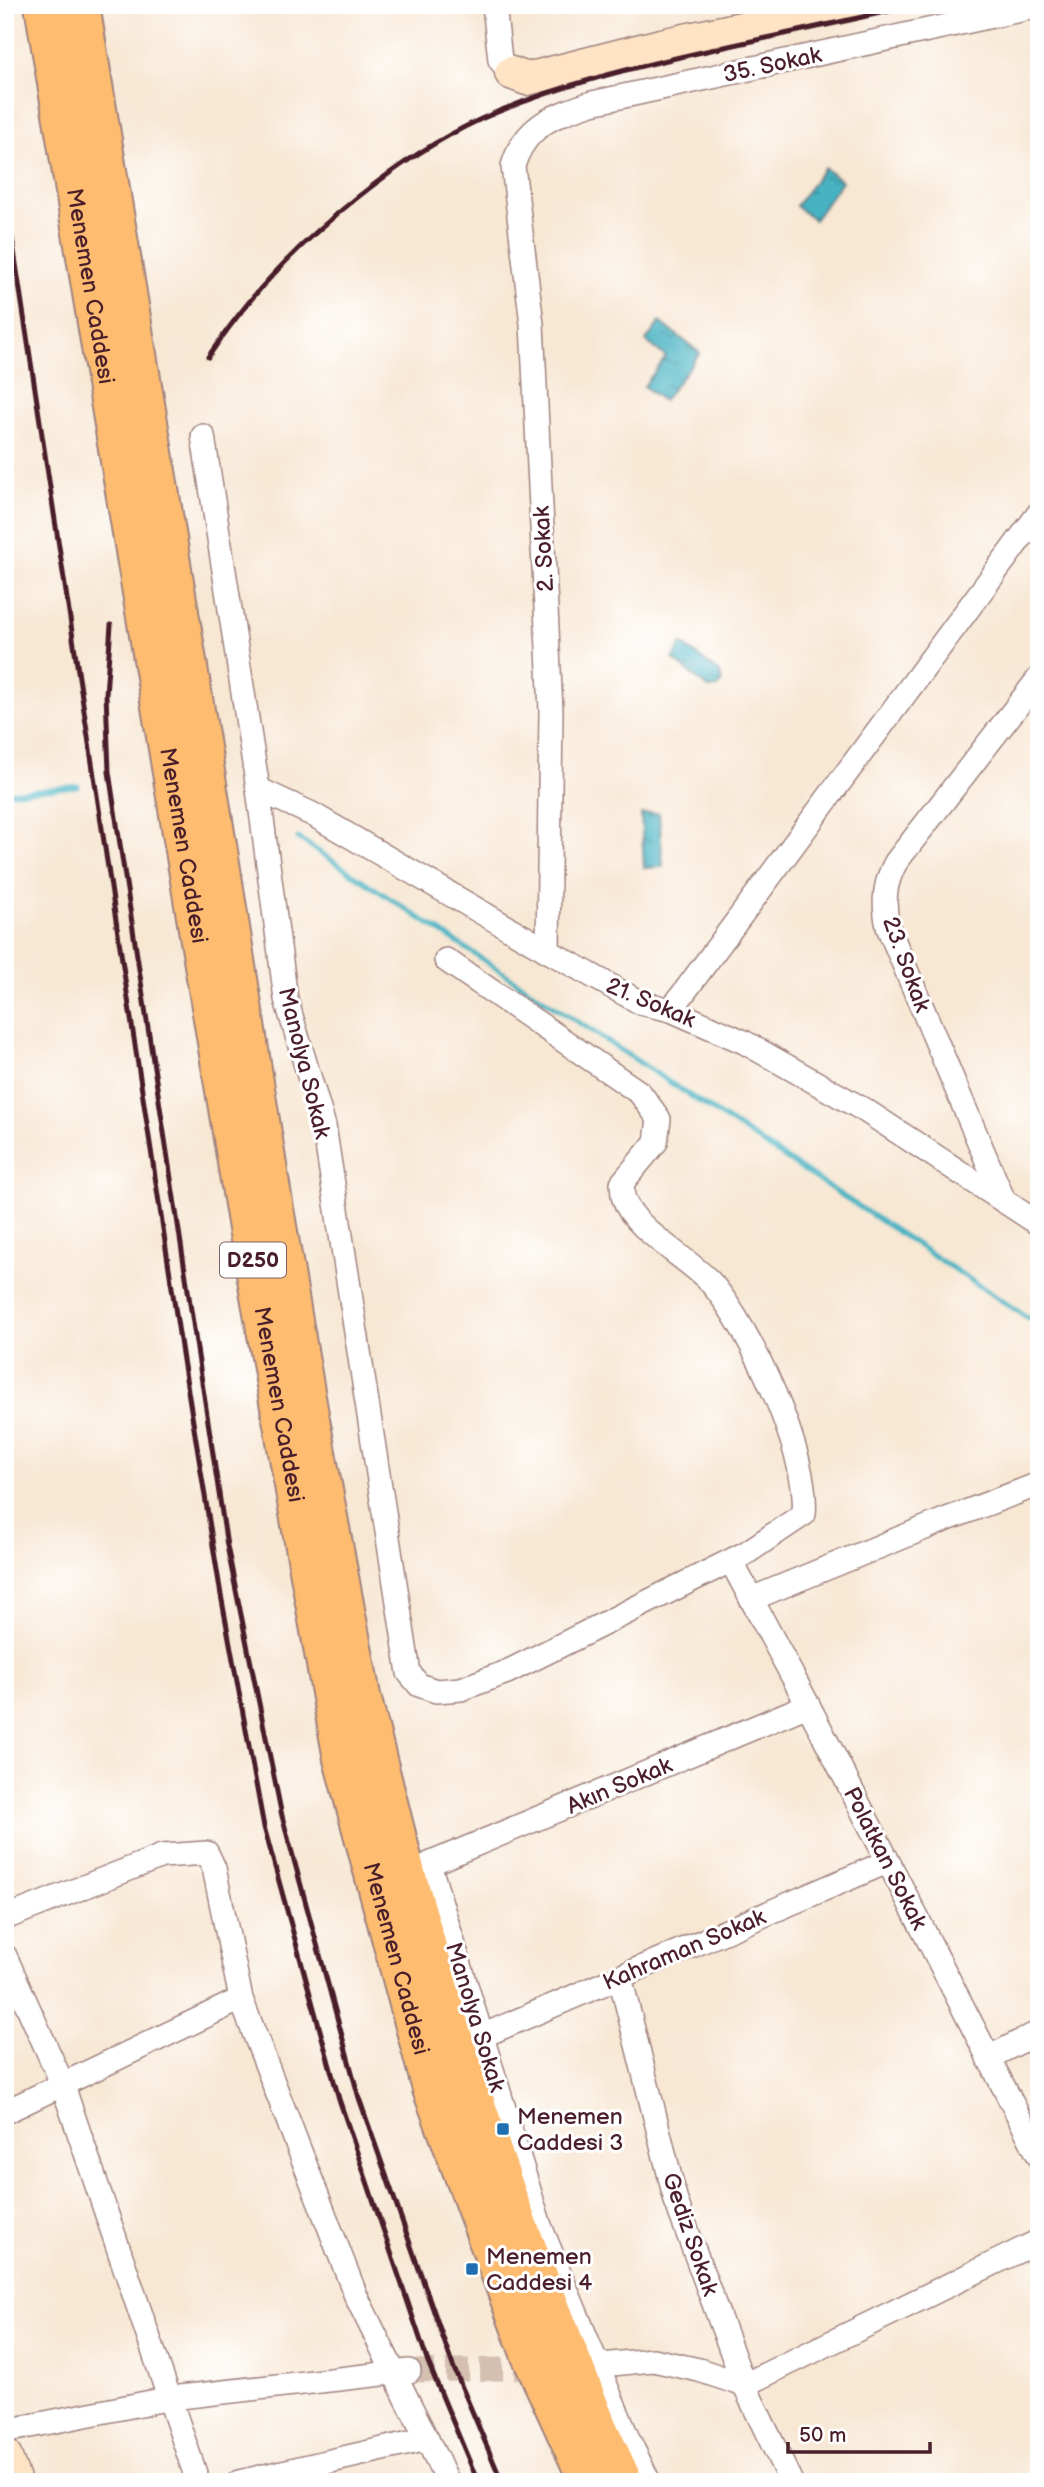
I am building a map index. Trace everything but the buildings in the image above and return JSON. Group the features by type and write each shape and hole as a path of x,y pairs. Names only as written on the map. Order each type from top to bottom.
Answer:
{"highway":[{"name":"Menemen Caddesi","path":"44,5 249,1234 343,1759 432,2090 530,2353 589,2482"},
{"name":"Menemen Caddesi","path":"80,5 216,836 270,1185 360,1696 405,1874 454,2041 512,2210 597,2426 623,2482"}],"street":[{"path":"494,5 500,60 511,73 527,79 661,45 850,5"},
{"name":"35. Sokak","path":"518,149 540,126 557,115 592,103 1039,6"},
{"name":"2. Sokak","path":"518,149 513,166 532,324 551,710 548,951"},
{"name":"Manolya Sokak","path":"203,436 258,789 286,999 324,1126 409,1673 419,1685 436,1690 461,1689 507,1672 731,1561"},
{"path":"671,1010 1039,513"},
{"name":"23. Sokak","path":"1004,1201 888,927 885,895 890,873 896,862 1039,678"},
{"name":"21. Sokak","path":"258,789 312,814 641,1003 671,1010 744,1042 866,1111 1039,1224"},
{"path":"446,960 640,1093 659,1119 656,1142 622,1184 624,1200 635,1218 712,1283 750,1339 798,1458 806,1496 804,1514 731,1561"},
{"path":"751,1599 1039,1484"},
{"name":"Polatkan Sokak","path":"731,1561 808,1705 1039,2156"},
{"name":"Akın Sokak","path":"429,1864 808,1705"},
{"path":"5,1918 162,1856 207,1853 214,1868 242,2000 356,2296 371,2329 404,2372 427,2439 448,2482"},
{"name":"Kahraman Sokak","path":"482,2036 887,1862"},
{"name":"Manolya Sokak","path":"429,1864 540,2226 594,2366 649,2482"},
{"path":"5,1956 62,2083 198,2482"},
{"name":"Gediz Sokak","path":"620,1976 676,2201 744,2385 791,2482"},
{"path":"5,2112 242,2000"},
{"path":"988,2058 1039,2032"},
{"path":"594,2366 653,2360 699,2370 744,2385 1039,2241"},
{"path":"5,2431 171,2398 404,2372"},
{"path":"239,2482 427,2439"},
{"path":"5,2455 15,2482"}],"water":[{"path":"824,168 842,181 814,220 796,206"},
{"path":"660,322 700,353 663,401 644,386 666,357 646,341"},
{"path":"682,644 720,673 722,682 719,686 707,687 673,659"},
{"path":"659,813 663,867 644,868 641,814"}],"waterway":[{"path":"5,793 78,786"},
{"path":"298,838 1039,1325"}],"tunnel":[{"path":"412,2371 545,2368"}],"railway":[{"path":"208,357 249,302 326,223 418,154 481,119 568,86 628,69 917,5"},
{"path":"5,192 183,1360 221,1595 264,1827 339,2099 428,2362 478,2482"},
{"path":"111,625 106,694 109,772 227,1546 282,1816 359,2098 453,2366 502,2482"}],"place":[{"name":"Menemen Caddesi 3","path":"503,2129"},
{"name":"Menemen Caddesi 4","path":"472,2269"}]}
